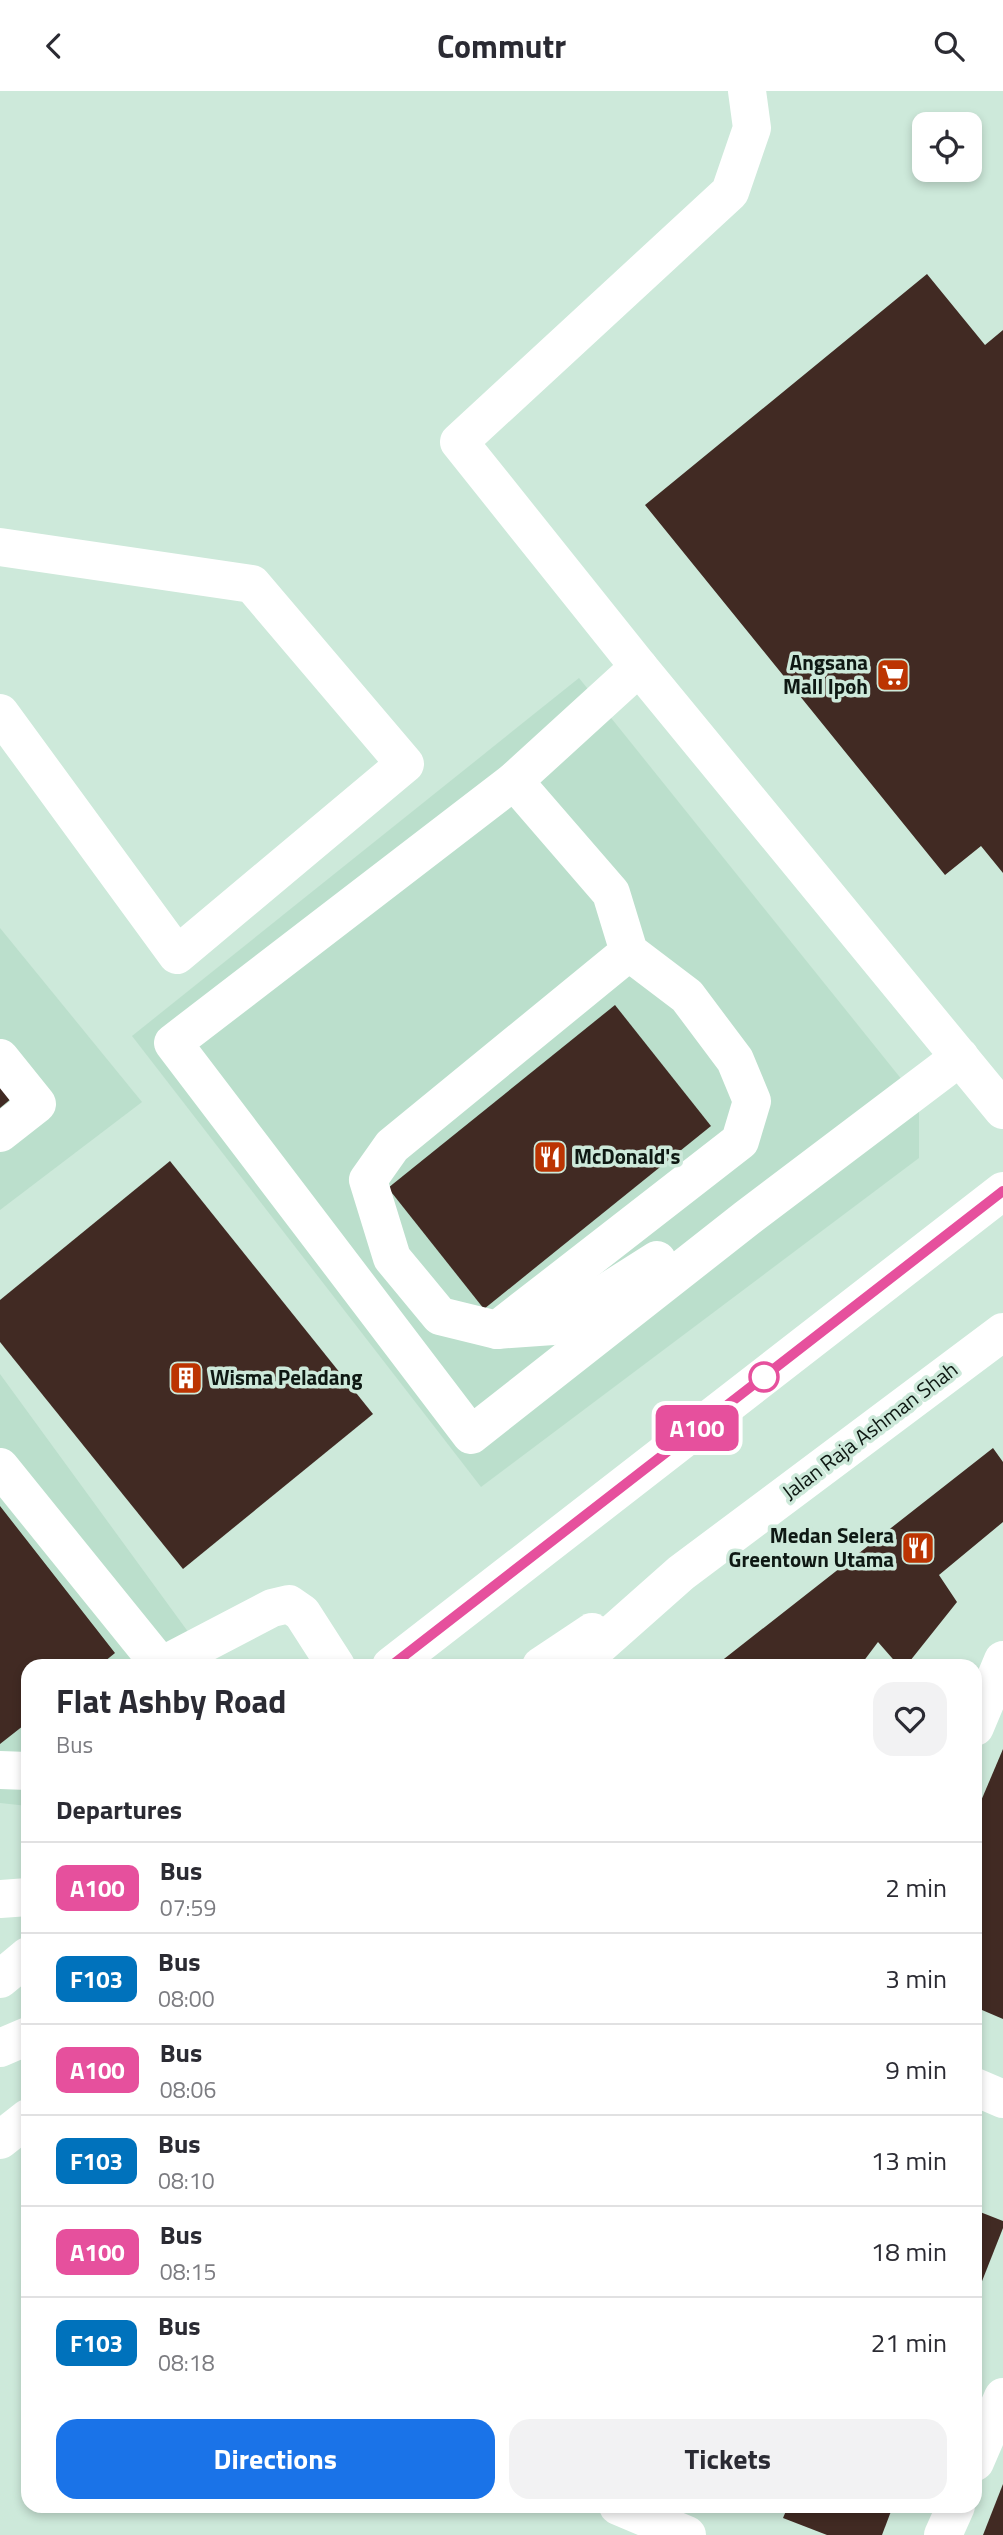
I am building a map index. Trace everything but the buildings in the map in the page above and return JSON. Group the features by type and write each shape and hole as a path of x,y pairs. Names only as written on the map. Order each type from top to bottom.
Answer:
{"main road":[{"path":"747,91 752,128 730,193 458,442 1003,1110"},
{"path":"0,547 252,584 405,764 177,955 0,713"},
{"path":"639,667 514,781 173,1043 471,1435 747,1219 960,1058"},
{"path":"497,1330 740,1141 752,1101 735,1060 687,996 629,952 611,893 514,781"},
{"path":"629,952 392,1146 368,1179 392,1258 440,1317 497,1330 554,1326 696,1234 747,1219"},
{"path":"0,1058 37,1104 0,1133"},
{"path":"400,1659 1003,1191"},
{"name":"Jalan Raja Ashman Shah","path":"584,1659 681,1573 1003,1332"},
{"path":"0,1467 155,1659"},
{"path":"552,1659 681,1573"},
{"path":"174,1659 272,1608 289,1604 302,1613 332,1659"},
{"path":"982,1710 1003,1660"},
{"path":"0,1770 21,1771"},
{"path":"0,1899 21,1898"},
{"path":"0,1979 21,1962"},
{"path":"0,2048 21,2039"},
{"path":"982,2090 1003,2099"},
{"path":"0,2140 21,2124"},
{"path":"982,2446 1003,2397"},
{"path":"635,2513 687,2535"},
{"path":"943,2535 953,2513"}],"shaded area":[{"path":"579,678 919,1101 919,1158 481,1487 132,1036"},
{"path":"0,928 142,1102 0,1210"},
{"path":"0,1374 208,1659 21,1659 21,1805 0,1803"}],"bus line":[{"name":"A100","path":"400,1659 1003,1191"}],"place":[{"name":"Angsana Mall Ipoh","path":"893,675"},
{"name":"McDonald's","path":"550,1157"},
{"name":"Wisma Peladang","path":"186,1378"},
{"name":"Medan Selera Greentown Utama","path":"918,1548"}]}
